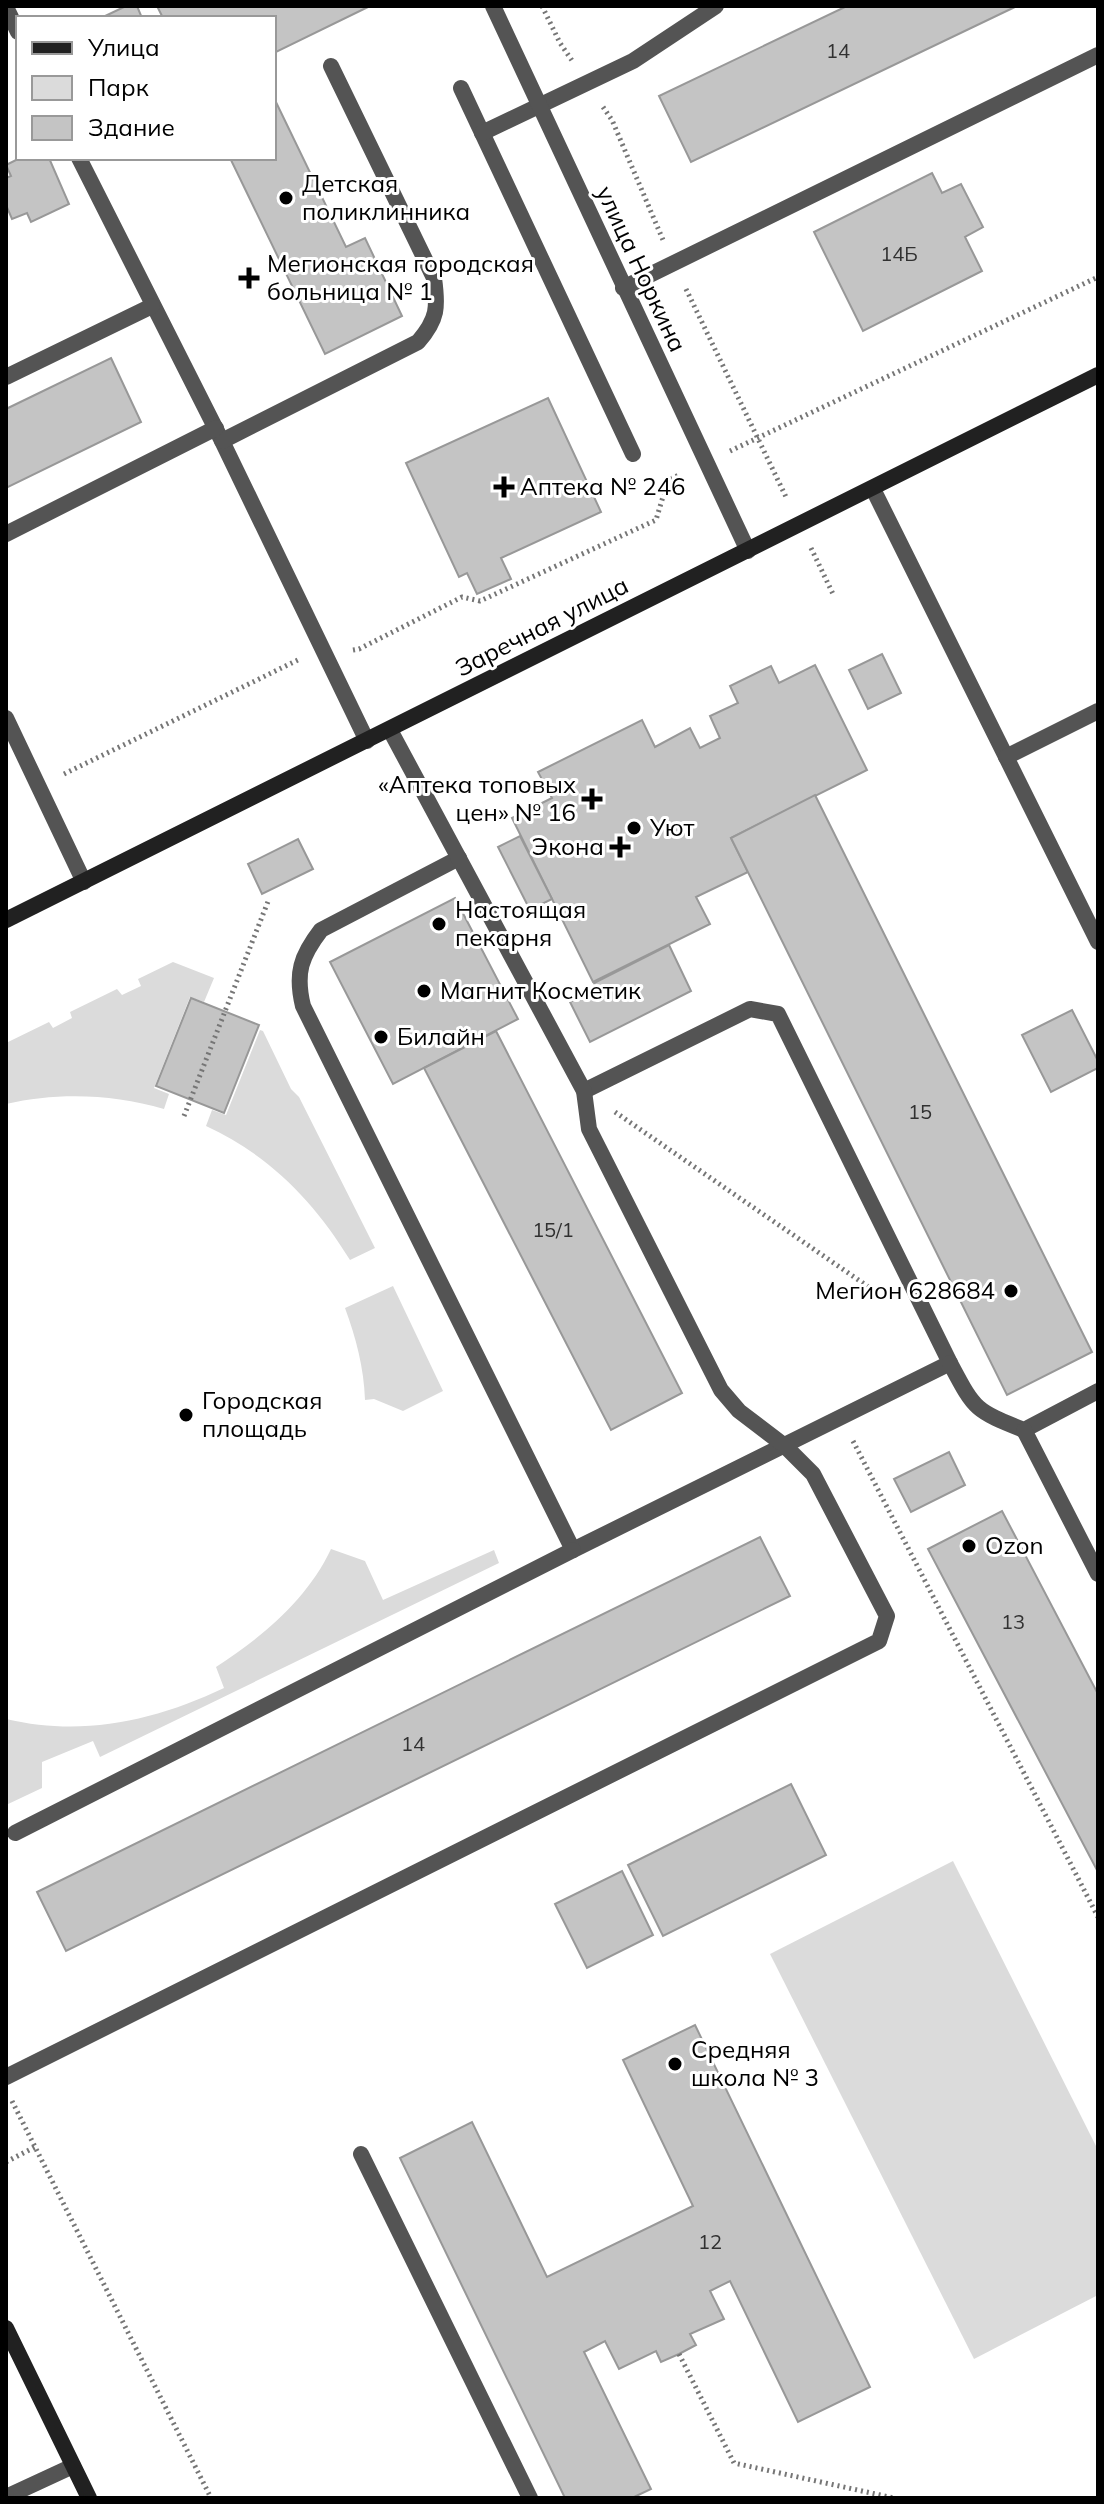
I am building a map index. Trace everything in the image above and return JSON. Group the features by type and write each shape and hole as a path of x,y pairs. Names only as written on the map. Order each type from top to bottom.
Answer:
{"main road":[{"name":"Заречная улица","path":"6,920 1098,375"},
{"path":"6,2328 89,2498"}],"street":[{"name":"улица Норкина","path":"493,6 748,551"},
{"path":"482,133 633,61 716,6"},
{"path":"6,7 16,28"},
{"path":"623,288 1098,55"},
{"path":"6,534 418,342 430,328 437,305 434,278 331,66"},
{"path":"461,88 633,454"},
{"path":"80,160 219,434 367,741"},
{"path":"6,377 152,306"},
{"path":"873,489 1098,942"},
{"path":"1006,757 1098,711"},
{"path":"6,718 10,738 84,882"},
{"path":"6,2077 879,1641 887,1616 813,1474 785,1446 739,1411 721,1390 589,1129 584,1091 390,730"},
{"path":"459,858 321,930 306,950 298,984 303,1006 573,1550"},
{"path":"584,1091 750,1009 778,1014 971,1403 985,1414 1024,1430 1098,1574"},
{"path":"15,1833 950,1363"},
{"path":"1024,1430 1098,1391"},
{"path":"361,2154 530,2498"},
{"path":"6,2497 73,2466"}],"path":[{"path":"542,6 560,43"},
{"path":"668,480 1098,277"},
{"path":"184,1116 269,899"},
{"path":"584,1091 897,1306"},
{"path":"841,1417 1098,1917"},
{"path":"6,2089 211,2498"},
{"path":"6,2162 35,2147"},
{"path":"679,2354 734,2463 894,2498"}],"green space":[{"path":"173,962 214,978 204,1002 190,997 154,1088 169,1094 164,1109 125,1100 85,1096 6,1104 6,1043 49,1022 53,1028 72,1018 70,1012 117,989 122,995 141,986 138,979"},
{"path":"260,1030 291,1089 299,1097 375,1248 350,1260 321,1218 288,1182 250,1151 206,1126 212,1110 226,1115"},
{"path":"393,1286 443,1391 403,1411 374,1399 365,1400 359,1353 345,1308"},
{"path":"331,1549 365,1561 383,1600 494,1550 499,1563 100,1757 93,1741 42,1762 42,1788 6,1805 6,1719 63,1726 118,1723 171,1709 224,1688 216,1667 282,1616 309,1585"},
{"path":"953,1861 1098,2150 1098,2295 974,2359 770,1954"}],"building":[{"path":"126,6 137,6 141,16 105,16"},
{"path":"157,6 370,6 276,52 276,16 162,16"},
{"path":"847,6 1017,6 691,162 659,96"},
{"name":"Детская поликлинника","path":"276,102 346,247 365,238 402,316 325,354 231,160 276,160"},
{"path":"16,160 50,160 69,204 31,222 27,213 12,219 6,205 6,178 11,176 6,165"},
{"path":"932,173 942,193 961,184 983,227 965,237 982,271 863,331 814,232"},
{"path":"111,358 141,422 6,488 6,409"},
{"name":"Аптека № 246","path":"548,398 601,512 501,558 511,579 477,594 467,573 459,577 406,463"},
{"path":"882,654 901,693 868,709 849,670"},
{"name":"Уют","path":"815,665 867,770 731,838 748,872 696,897 710,924 593,982 512,818 552,798 538,772 642,720 655,747 690,728 700,748 720,738 710,716 738,703 730,686 771,666 779,683"},
{"path":"815,795 1092,1352 1007,1395 731,838"},
{"path":"520,836 552,899 530,910 498,847"},
{"path":"298,839 313,869 262,894 248,864"},
{"name":"Магнит Косметик","path":"455,898 518,1019 393,1084 330,962"},
{"path":"669,945 691,991 590,1042 570,1002 597,989 594,983"},
{"path":"191,998 259,1025 224,1113 156,1086"},
{"path":"1072,1010 1098,1061 1098,1068 1051,1092 1022,1035"},
{"path":"496,1031 682,1393 611,1430 424,1068"},
{"path":"949,1452 965,1485 911,1512 894,1479"},
{"path":"1002,1511 1098,1694 1098,1872 928,1549"},
{"path":"760,1537 790,1596 66,1951 37,1892"},
{"path":"791,1784 826,1855 663,1936 628,1865"},
{"path":"622,1871 653,1935 587,1968 555,1904"},
{"path":"695,2025 870,2387 798,2422 730,2281 710,2291 724,2319 690,2334 696,2345 679,2354 661,2362 656,2351 619,2369 605,2341 584,2352 651,2489 632,2498 565,2498 400,2158 472,2122 547,2277 693,2206 623,2060"}],"place":[{"name":"Детская поликлинника","path":"286,198"},
{"name":"Мегионская городская больница № 1","path":"249,278"},
{"name":"Аптека № 246","path":"504,487"},
{"name":"«Аптека топовых цен» № 16","path":"592,799"},
{"name":"Уют","path":"634,828"},
{"name":"Экона","path":"620,847"},
{"name":"Настоящая пекарня","path":"439,924"},
{"name":"Магнит Косметик","path":"424,991"},
{"name":"Билайн","path":"381,1037"},
{"name":"Мегион 628684","path":"1011,1291"},
{"name":"Городская площадь","path":"186,1415"},
{"name":"Ozon","path":"969,1546"},
{"name":"Средняя школа № 3","path":"675,2064"}]}
